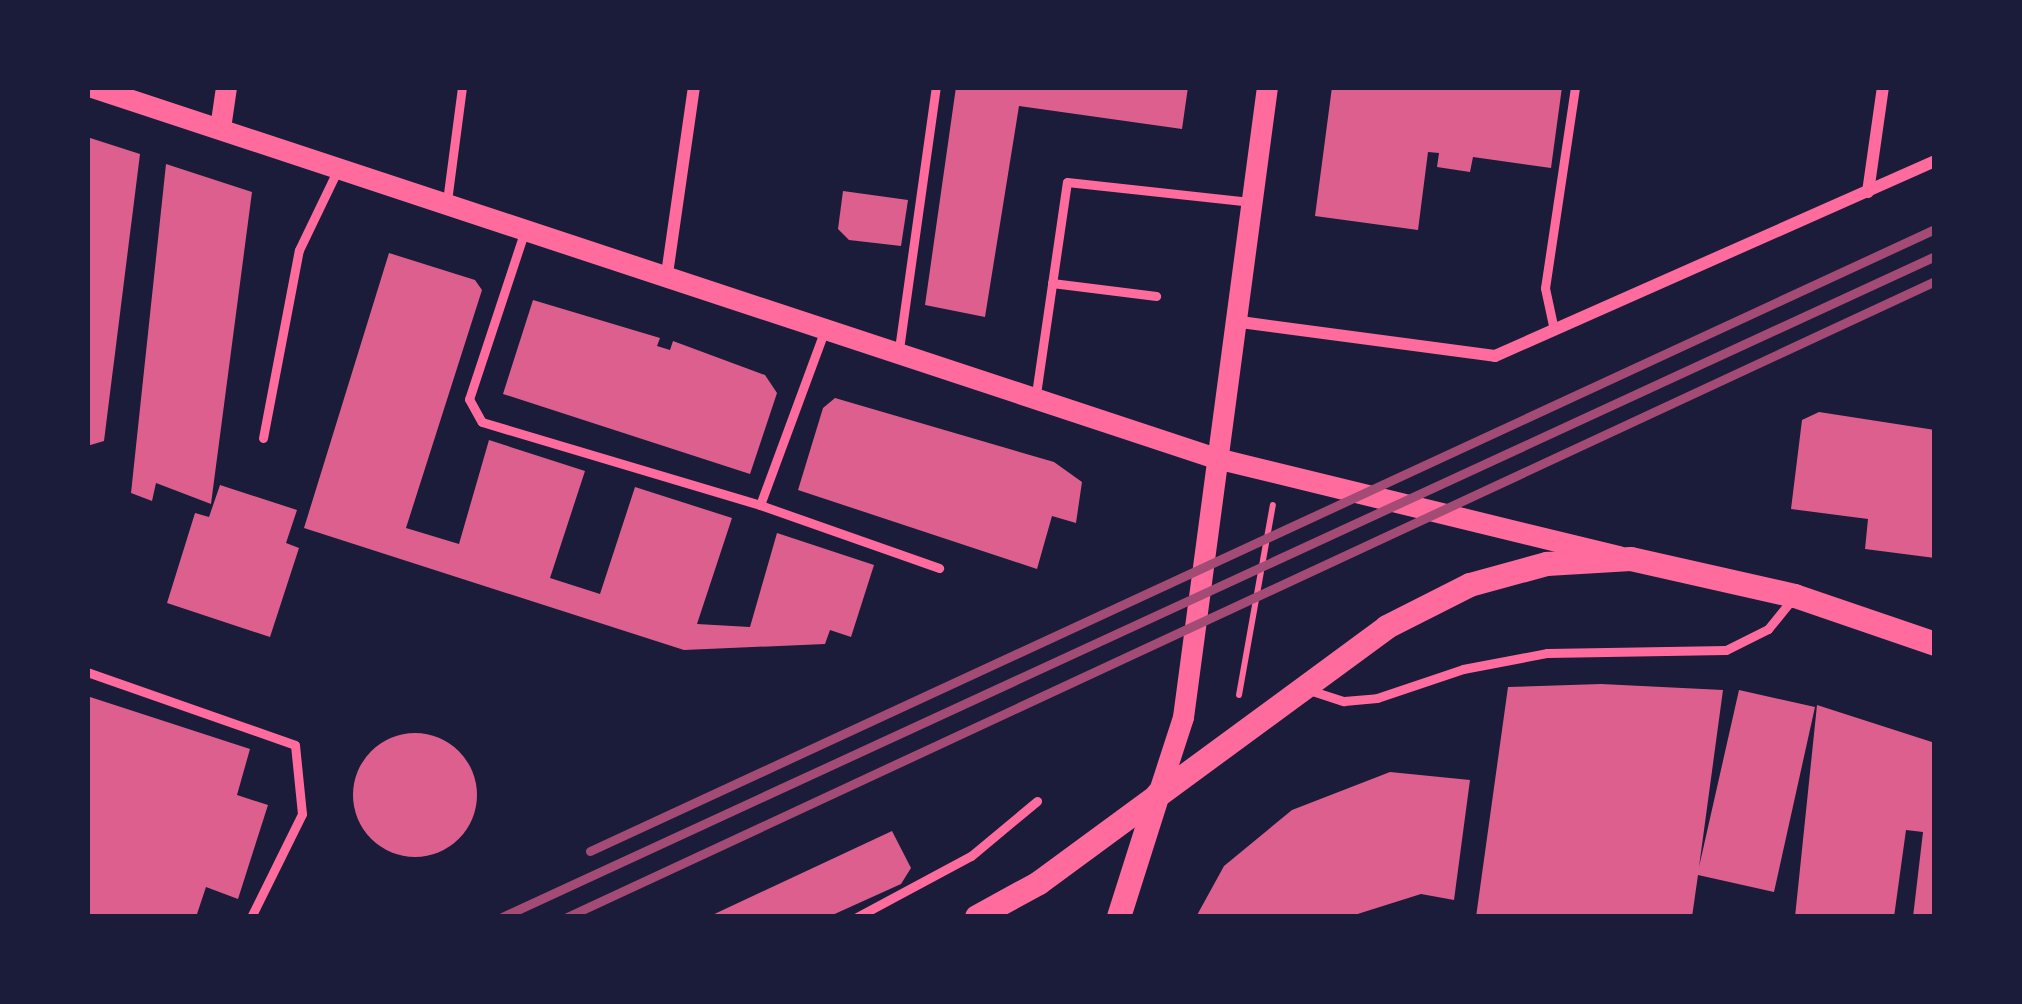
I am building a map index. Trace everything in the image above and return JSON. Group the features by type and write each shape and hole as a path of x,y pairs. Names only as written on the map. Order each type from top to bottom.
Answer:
{"main road":[{"path":"977,917 1039,883 1387,627 1470,585 1547,564 1631,559 1795,596 1935,644"},
{"path":"1119,917 1158,794"}],"street":[{"path":"92,87 1036,394 1216,458 1631,559"},
{"path":"220,128 226,87"},
{"path":"667,274 694,87"},
{"path":"1158,794 1183,717 1267,87"},
{"path":"1868,192 1882,87"},
{"path":"1233,321 1495,356 1935,161"}],"lane":[{"path":"446,202 462,87"},
{"path":"899,350 936,87"},
{"path":"1555,330 1545,288 1575,87"},
{"path":"263,438 298,250 339,167"},
{"path":"1036,394 1067,182 1250,202"},
{"path":"526,228 469,399 482,422 760,505 940,568"},
{"path":"1052,283 1156,296"},
{"path":"760,505 789,442 826,326"},
{"path":"1301,688 1344,701 1378,698 1463,669 1547,653 1726,650 1768,629 1795,596"},
{"path":"87,672 295,745 302,814 250,917"},
{"path":"857,917 971,856 1037,801"}],"path":[{"path":"1239,695 1274,505"}],"building":[{"path":"956,87 1188,87 1182,129 1019,106 985,317 925,305"},
{"path":"1332,87 1562,87 1551,168 1473,157 1470,172 1437,167 1439,153 1428,152 1418,230 1315,216"},
{"path":"87,137 140,154 104,441 87,446"},
{"path":"166,164 252,192 211,504 156,483 152,501 131,493"},
{"path":"843,191 908,200 901,246 849,240 838,229"},
{"path":"389,253 475,280 482,290 406,528 459,544 489,440 585,471 550,578 600,594 635,487 732,518 697,624 750,627 777,533 874,565 851,637 830,630 825,644 684,650 304,528"},
{"path":"533,300 660,338 657,346 670,350 673,341 765,375 777,393 750,474 503,394"},
{"path":"835,398 1054,462 1082,482 1076,523 1052,516 1037,569 798,490 823,408"},
{"path":"1819,412 1935,430 1935,558 1865,549 1868,519 1791,509 1802,420"},
{"path":"220,485 297,510 286,543 299,548 270,637 167,603 195,513 209,517"},
{"path":"1601,684 1723,690 1699,867 1739,690 1815,707 1774,892 1698,875 1692,917 1476,917 1508,687"},
{"path":"87,696 250,749 237,795 268,805 238,899 206,887 196,917 87,917"},
{"path":"1817,705 1935,743 1935,917 1913,917 1923,832 1906,830 1894,917 1795,917"},
{"path":"415,733 439,738 459,751 472,771 477,795 472,819 459,839 439,852 415,857 391,852 371,839 358,819 353,795 358,771 371,751 391,738"},
{"path":"1390,772 1470,780 1454,900 1421,894 1348,917 1196,917 1224,866 1292,810"},
{"path":"892,831 911,868 901,884 828,917 708,917"}],"railway":[{"path":"590,851 1935,229"},
{"path":"502,917 1935,256"},
{"path":"567,917 1935,281"}]}
